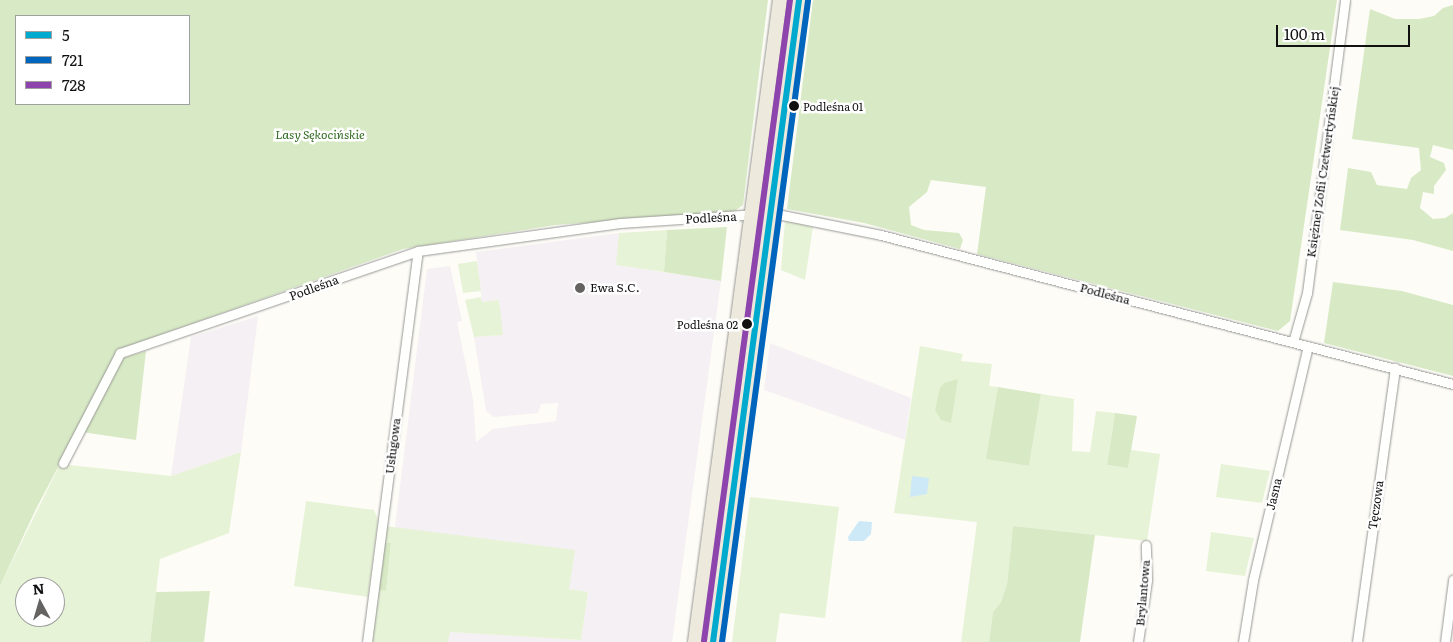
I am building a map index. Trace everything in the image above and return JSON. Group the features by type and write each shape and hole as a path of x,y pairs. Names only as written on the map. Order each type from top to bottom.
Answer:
{"main road":[{"path":"695,642 780,0"},
{"path":"713,642 772,213 799,0"}],"street":[{"name":"Księżnej Zofii Czetwertyńskiej","path":"1293,342 1307,294 1344,0"},
{"name":"Podleśna","path":"63,463 120,353 418,251 620,223 750,216 772,213 881,235 1453,384"},
{"name":"Usługowa","path":"367,642 418,251"},
{"name":"Jasna","path":"1243,642 1253,580 1308,346"},
{"name":"Tęczowa","path":"1357,642 1395,368"},
{"name":"Brylantowa","path":"1138,642 1147,580 1146,545"},
{"path":"1445,642 1453,580"}],"shaded area":[{"path":"619,233 617,265 721,281 672,642 448,642 450,632 581,640 588,592 569,589 395,527 427,269 450,266 462,321 457,322 473,399 476,442 493,429 556,421 558,403 541,404 538,413 494,417 486,411 474,337 502,335 499,301 482,302 476,252"},
{"path":"258,316 241,452 171,476 191,337"},
{"path":"770,343 911,398 905,440 764,390"}],"green space":[{"name":"Lasy Sękocińskie","path":"0,0 768,0 743,205 733,212 555,225 403,249 120,349 36,509 0,586"},
{"path":"813,0 1337,0 1290,321 1278,331 977,254 986,187 931,180 927,192 909,207 911,225 924,230 959,233 963,240 960,249 864,223 787,209"},
{"path":"1453,5 1453,150 1433,145 1430,157 1444,163 1446,170 1434,186 1434,194 1423,192 1420,208 1433,219 1445,218 1453,213 1453,251 1413,240 1340,230 1348,168 1371,172 1377,185 1407,189 1411,178 1421,170 1419,148 1352,139 1370,9 1395,19 1419,19 1434,16 1443,8"},
{"path":"785,220 813,227 805,280 781,270"},
{"path":"727,227 721,281 664,272 667,230"},
{"path":"667,230 664,272 616,265 619,233"},
{"path":"477,261 481,291 463,293 458,264"},
{"path":"1333,282 1402,291 1453,305 1453,376 1324,343"},
{"path":"481,297 482,302 499,300 503,335 474,337 465,300"},
{"path":"920,346 963,354 961,361 992,364 989,386 998,387 987,459 1029,466 1041,394 1074,399 1072,451 1090,452 1096,411 1115,413 1107,465 1128,468 1131,450 1160,454 1147,541 1013,526 1007,584 1001,602 993,612 989,642 961,642 977,522 894,513"},
{"path":"146,351 136,440 82,432 120,359"},
{"path":"958,379 951,423 941,420 935,410 940,388 944,383"},
{"path":"998,387 1041,394 1029,466 986,459"},
{"path":"1115,413 1137,416 1128,468 1107,465"},
{"path":"241,452 229,533 160,559 150,642 0,642 0,586 60,464 171,476"},
{"path":"1221,464 1270,471 1262,503 1216,497"},
{"path":"750,497 839,507 825,618 780,613 776,642 732,642"},
{"path":"306,501 374,510 378,520 368,597 294,586"},
{"path":"385,526 575,550 569,589 588,592 581,640 450,632 448,642 370,642 378,590 386,591 391,543 384,542"},
{"path":"1013,526 1095,535 1080,642 989,642 993,612 1001,602 1007,584"},
{"path":"1211,532 1254,538 1245,576 1206,571"},
{"path":"384,542 391,543 386,591 378,590"},
{"path":"210,591 204,642 150,642 156,592"}],"water":[{"path":"912,476 929,478 927,494 910,497"},
{"path":"859,521 872,522 871,534 864,541 849,541 848,537"}],"transit line":[{"name":"728","path":"704,641 790,0"},
{"name":"5","path":"713,642 799,0"},
{"name":"721","path":"722,642 808,1"}],"place":[{"name":"Podleśna 01","path":"794,106"},
{"name":"Ewa S.C.","path":"580,288"},
{"name":"Podleśna 02","path":"747,324"}]}
